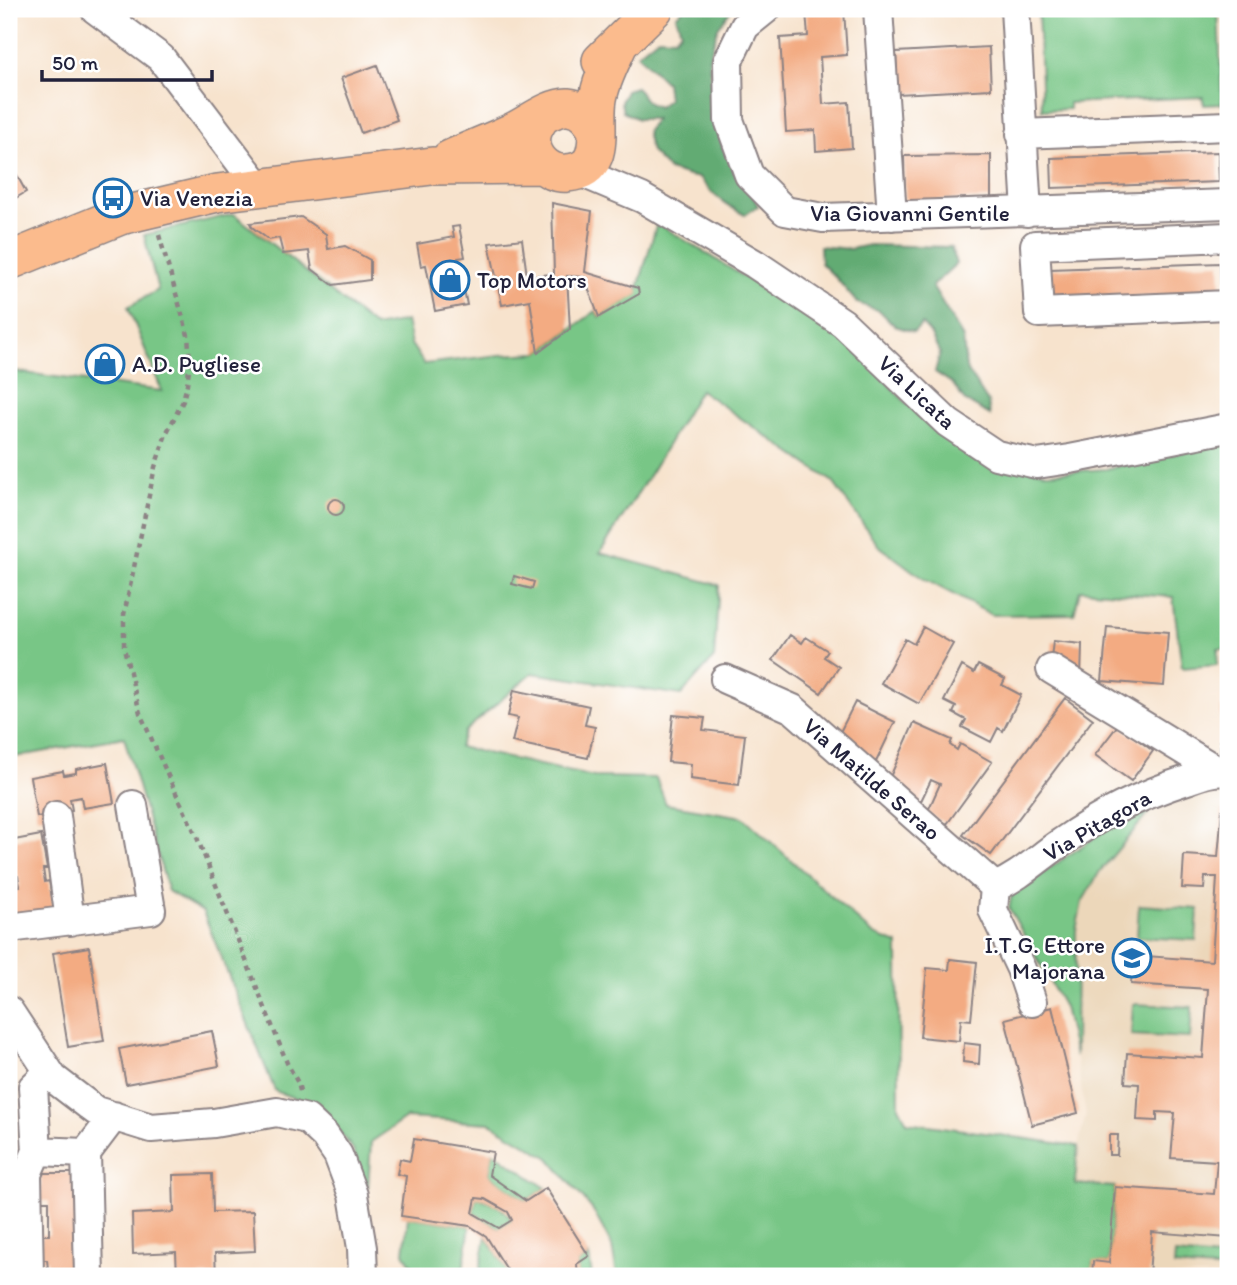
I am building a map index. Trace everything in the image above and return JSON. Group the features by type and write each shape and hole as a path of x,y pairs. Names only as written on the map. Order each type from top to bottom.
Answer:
{"main road":[{"path":"619,44 604,76 598,100 598,147 594,157 578,171 569,173 558,173 542,165 532,149 534,126 654,9"},
{"path":"432,166 512,132 561,107 570,107 586,114 597,134"},
{"path":"9,261 120,216 217,193 432,166 542,165"}],"street":[{"path":"95,9 161,58 259,187"},
{"name":"Via Giovanni Gentile","path":"766,9 745,26 727,61 729,120 749,175 785,211 823,218 1228,204"},
{"path":"878,9 892,216"},
{"path":"1015,9 1027,212"},
{"path":"1021,134 1228,126"},
{"path":"597,134 608,157 642,198"},
{"path":"578,171 642,198"},
{"name":"Via Licata","path":"642,198 755,264 843,323 948,423 996,455 1037,464 1228,428"},
{"path":"1228,237 1035,244 1040,313 1228,305"},
{"path":"1051,668 1222,771"},
{"name":"Via Matilde Serao","path":"725,680 793,709 1003,884"},
{"name":"Via Pitagora","path":"1003,884 1062,841 1111,811 1161,788 1222,771"},
{"path":"9,928 151,910 133,805"},
{"path":"56,817 69,921"},
{"path":"1003,884 993,910 1021,969 1032,1002"},
{"path":"9,1011 53,1078 96,1111 150,1128 214,1123 277,1112 307,1119 325,1136 338,1156 353,1195 362,1248 363,1276"},
{"path":"29,1276 24,1167 33,1087 48,1072"},
{"path":"89,1276 86,1153 114,1116"},
{"path":"24,1167 86,1153"}],"path":[{"path":"152,209 188,335 190,362 183,401 166,434 155,467 124,615 124,649 140,713 196,835 287,1063 298,1083 307,1119"}],"shaded area":[{"name":"I.T.G. Ettore Majorana","path":"1215,786 1228,788 1228,1276 1061,1276 1078,1146 1086,1114 1064,1007 1009,908 1139,807"}],"green space":[{"path":"683,9 732,9 718,28 709,58 713,110 723,149 758,206 745,215 709,190 700,178 669,170 651,152 646,132 656,119 638,119 623,112 621,102 626,90 636,87 648,103 658,107 668,99 666,83 637,54 658,37 675,38 681,31 676,16"},
{"path":"1038,9 1218,9 1222,104 1204,105 1203,97 1069,103 1069,109 1042,110"},
{"path":"234,214 375,327 406,321 411,344 424,364 538,353 596,311 599,317 638,294 657,223 848,341 926,424 963,449 1047,473 1106,469 1228,442 1228,649 1218,649 1217,665 1182,668 1173,597 1080,590 1074,614 992,615 922,578 878,545 833,482 700,390 600,553 719,585 714,658 681,695 532,673 465,731 459,747 594,777 656,778 666,804 743,817 874,935 898,944 899,1107 907,1122 1078,1146 1075,1184 1115,1187 1109,1263 1093,1262 1092,1276 617,1276 612,1246 593,1210 549,1158 490,1123 406,1118 371,1142 368,1188 352,1148 321,1108 275,1091 203,912 168,891 124,737 9,758 9,371 162,391 128,307 158,290 144,235"},
{"path":"869,245 951,247 956,264 932,286 963,338 966,368 988,402 990,415 964,400 953,384 935,372 940,353 922,324 914,332 895,326 880,311 857,303 821,263 820,246 850,249"},
{"path":"1149,804 1151,810 1100,871 1082,902 1076,930 1075,1056 1064,1007 1009,908 1012,894 1139,807"},
{"path":"1139,905 1198,909 1196,940 1137,937"},
{"path":"1133,1004 1192,1007 1190,1038 1131,1035"},
{"path":"493,1152 546,1188 526,1201 489,1175"},
{"path":"476,1198 496,1205 512,1220 499,1228 473,1213"},
{"path":"408,1217 470,1226 462,1276 419,1276 404,1253"},
{"path":"486,1236 511,1276 479,1276"},
{"path":"1175,1254 1228,1259 1228,1270 1174,1266"},
{"path":"589,1256 592,1276 578,1276 577,1264"}],"building":[{"path":"844,10 847,55 820,57 823,104 849,102 852,148 816,151 815,130 786,132 780,38 808,36 806,12"},
{"path":"989,47 991,89 898,94 896,52"},
{"path":"377,65 397,120 361,133 341,78"},
{"path":"1218,152 1219,182 1052,188 1051,158"},
{"path":"991,155 991,199 905,201 904,156"},
{"path":"14,170 26,192 9,202 9,173"},
{"path":"552,203 592,211 585,272 638,288 639,294 599,317 584,277 567,276 570,329 538,353 530,300 502,305 489,243 522,239 527,276 554,274"},
{"path":"301,217 326,234 328,249 345,246 370,260 370,280 333,285 312,269 309,251 283,254 279,238 269,240 250,223"},
{"path":"459,226 465,257 458,258 467,305 435,311 426,265 421,266 417,244 454,237 452,227"},
{"path":"1220,263 1221,295 1052,300 1050,269"},
{"path":"333,499 339,499 344,507 342,513 333,515 328,510 328,504"},
{"path":"514,576 534,582 532,589 512,584"},
{"path":"923,627 953,644 919,704 881,683 905,639 914,644"},
{"path":"1107,627 1168,632 1164,686 1102,681"},
{"path":"790,635 802,643 806,637 828,651 824,657 839,667 821,693 773,660"},
{"path":"1053,641 1082,644 1081,679 1051,659"},
{"path":"978,665 1005,679 1002,685 1021,695 1003,731 998,728 991,742 962,727 966,720 953,713 956,707 944,701 962,666 974,673"},
{"path":"514,690 589,706 585,725 595,727 588,758 512,742 518,718 508,716"},
{"path":"1065,698 1093,719 991,855 963,835"},
{"path":"855,702 895,722 876,762 835,742"},
{"path":"1221,708 1228,708 1228,759 1220,759"},
{"path":"673,715 705,718 703,730 745,735 739,785 690,779 691,764 668,762"},
{"path":"914,723 952,740 950,745 957,750 960,744 992,762 947,824 927,813 940,784 931,780 919,805 886,786"},
{"path":"1118,725 1153,751 1131,781 1095,755"},
{"path":"107,763 114,803 83,808 81,797 70,799 72,810 37,817 30,777 63,771 64,775 76,773 76,769"},
{"path":"1222,810 1228,810 1228,1238 1152,1232 1149,1276 1092,1276 1093,1261 1109,1263 1115,1187 1214,1194 1217,1161 1171,1158 1175,1113 1157,1112 1157,1121 1137,1120 1139,1084 1125,1083 1127,1053 1203,1058 1208,989 1131,984 1133,955 1212,961 1217,877 1205,877 1204,889 1182,888 1184,855 1218,857"},
{"path":"41,835 47,869 43,869 45,882 49,881 55,913 15,920 9,888 20,886 18,876 9,877 9,841"},
{"path":"89,947 104,1041 68,1047 53,953"},
{"path":"950,959 977,962 971,1020 961,1019 959,1041 920,1037 927,968 949,970"},
{"path":"1052,1007 1078,1113 1032,1125 1005,1019"},
{"path":"212,1031 219,1066 126,1084 119,1049"},
{"path":"964,1043 980,1045 979,1064 963,1062"},
{"path":"1109,1135 1118,1135 1117,1155 1109,1155"},
{"path":"414,1139 493,1152 489,1175 526,1201 546,1188 589,1256 577,1264 578,1276 511,1276 486,1236 470,1226 401,1216 406,1176 397,1174 400,1159 410,1161","holes":["476,1198 485,1199 508,1212 512,1220 499,1228 473,1213"]},
{"path":"41,1173 83,1173 82,1276 41,1276 41,1269 48,1269 47,1260 41,1260 41,1235 49,1235 49,1201 41,1201"},
{"path":"212,1174 213,1212 253,1211 255,1251 215,1253 216,1276 177,1276 176,1252 133,1254 132,1214 174,1212 173,1175"}],"place":[{"name":"Via Venezia","path":"113,198"},
{"name":"Top Motors","path":"450,280"},
{"name":"A.D. Pugliese","path":"105,364"},
{"name":"I.T.G. Ettore Majorana","path":"1132,958"}]}
